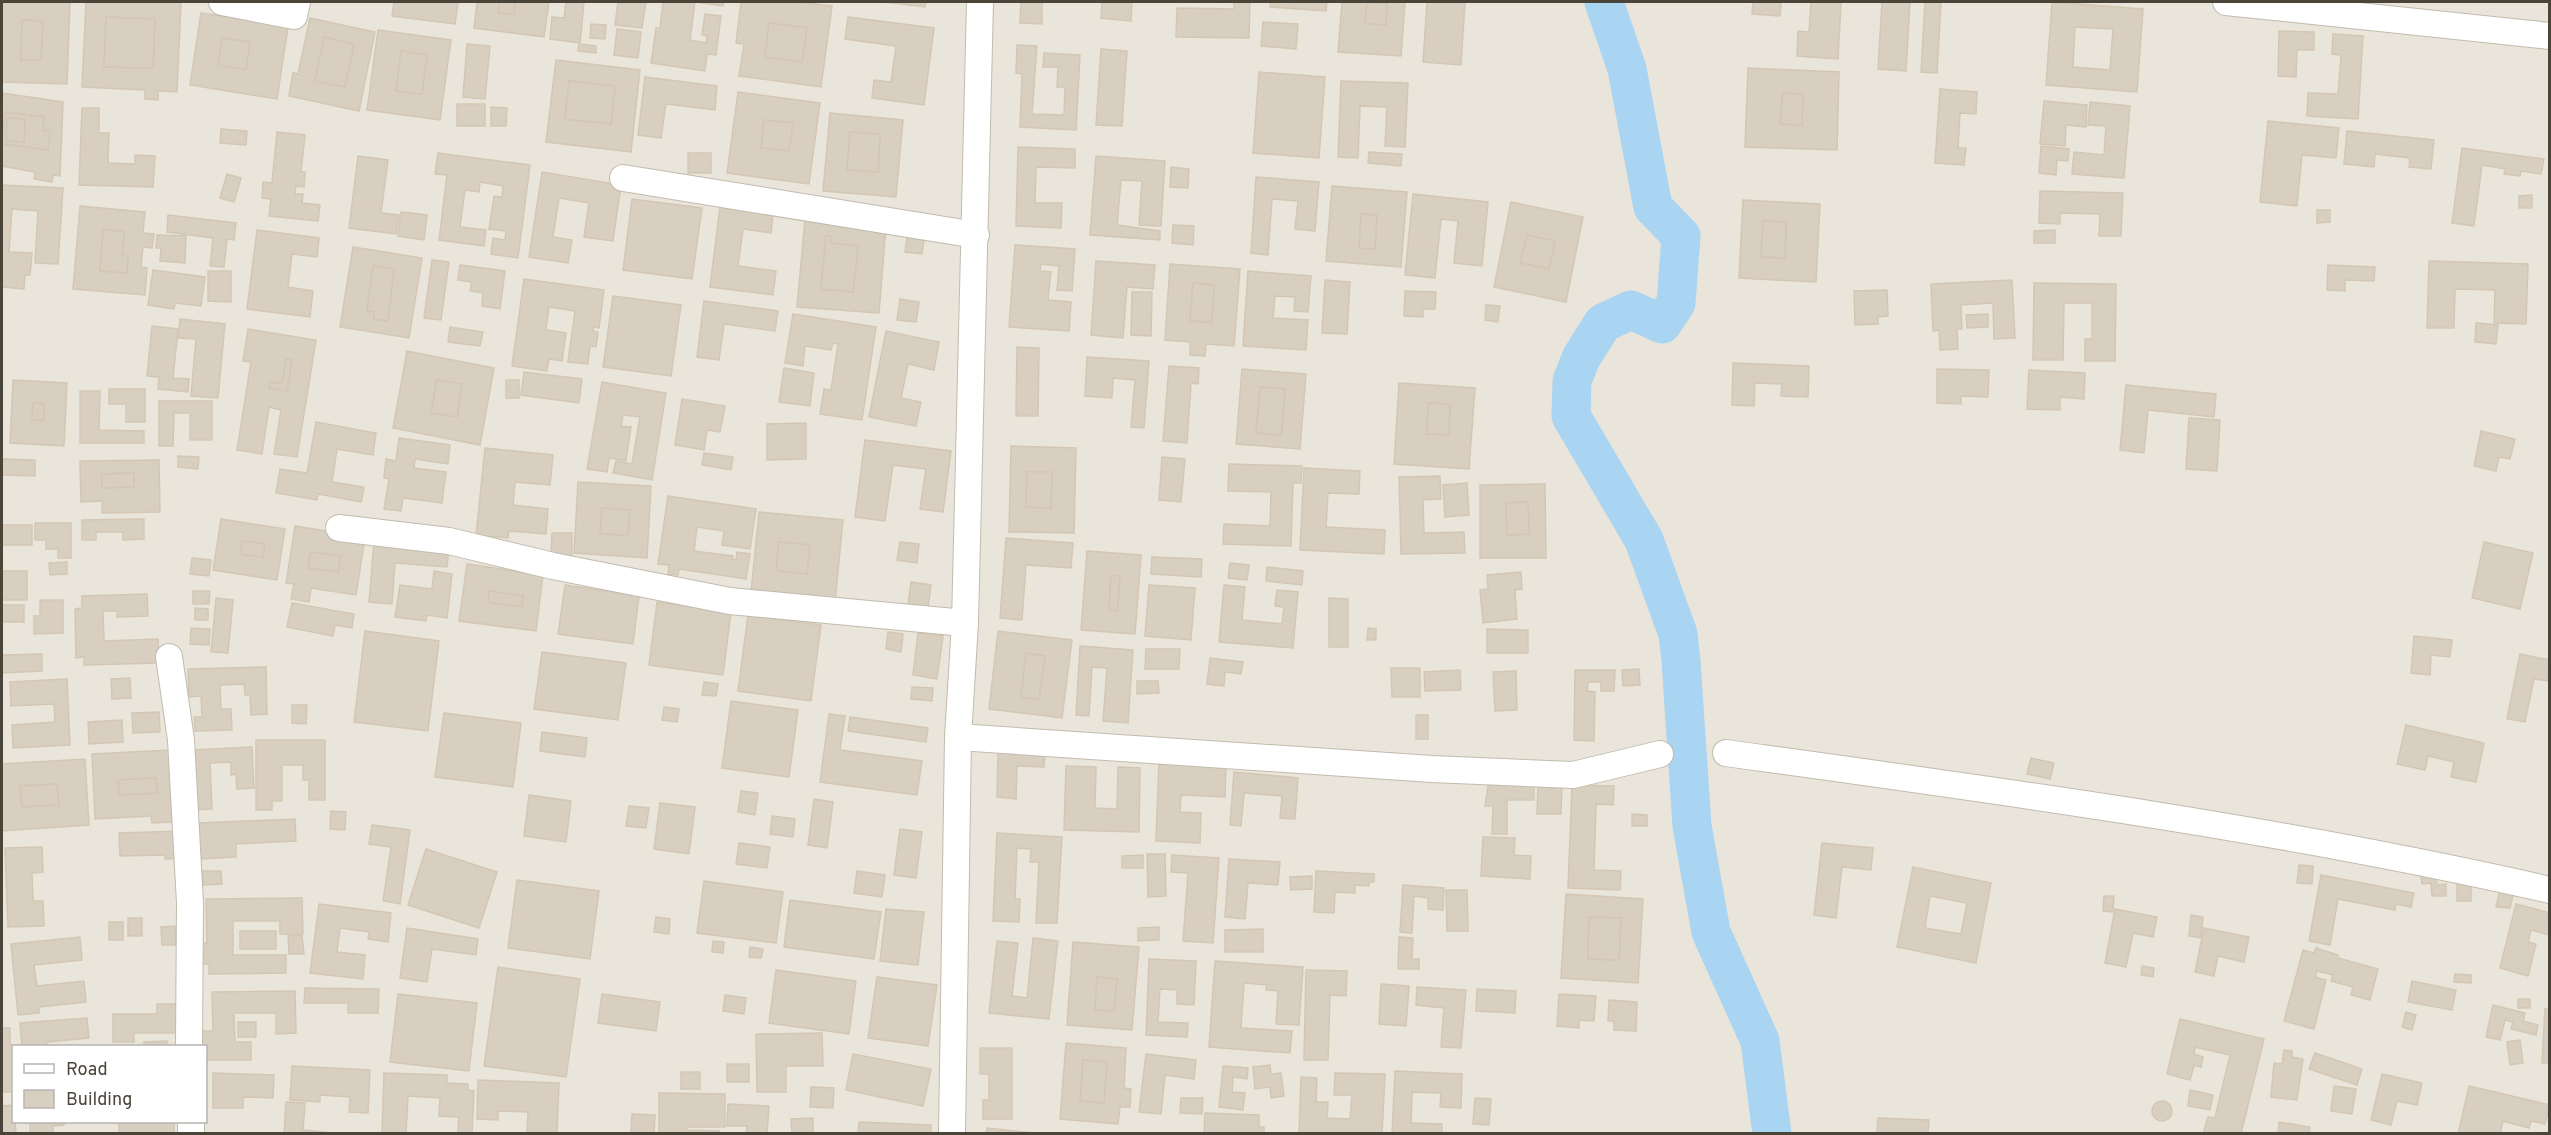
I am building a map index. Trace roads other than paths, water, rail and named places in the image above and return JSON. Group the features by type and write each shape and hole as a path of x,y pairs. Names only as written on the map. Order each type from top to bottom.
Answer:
{"street":[{"path":"222,2 294,16 297,2"},
{"path":"952,1134 958,737 965,623 980,2"},
{"path":"2226,2 2550,36"},
{"path":"623,178 976,235"},
{"path":"339,528 449,540 553,566 730,601 965,623"},
{"path":"169,657 181,740 190,903 189,1045"},
{"path":"958,737 1432,770 1573,776 1660,754"},
{"path":"1726,753 2088,805 2424,861 2550,890"}],"waterway":[{"path":"1604,2 1627,69 1653,207 1681,236 1676,303 1662,324 1631,310 1603,323 1581,358 1572,381 1571,416 1644,540 1678,634 1692,826 1711,932 1760,1041 1772,1134"}]}
